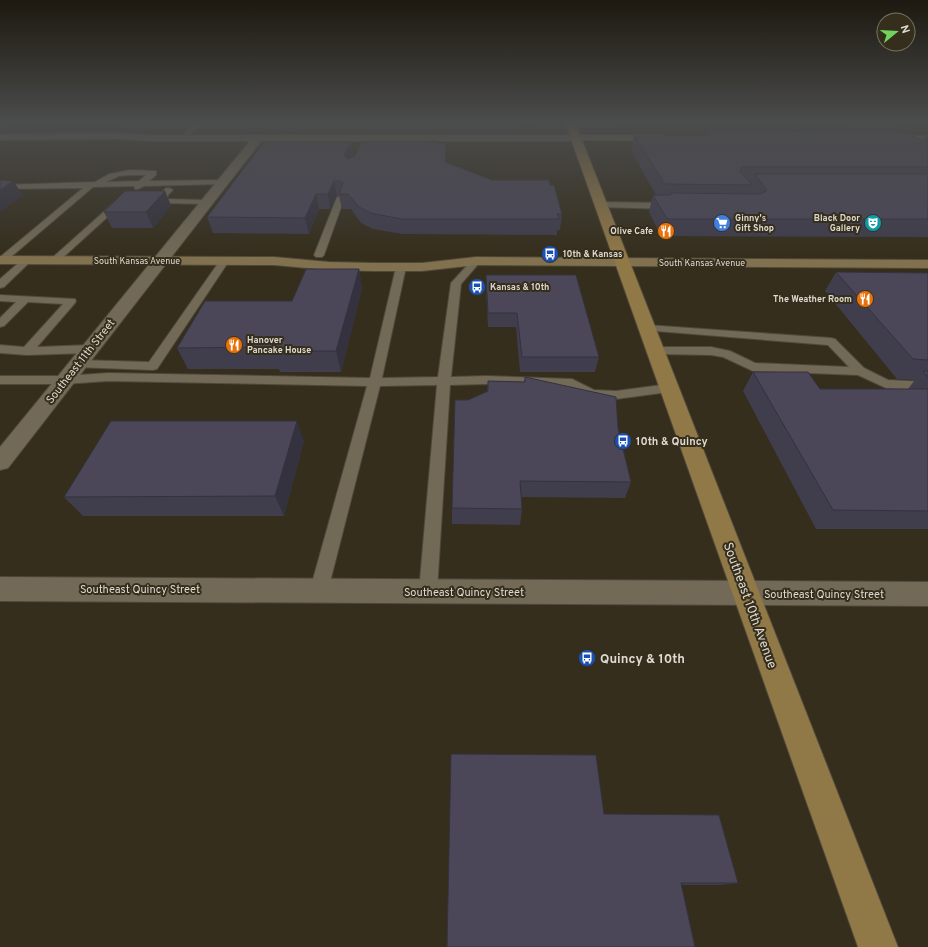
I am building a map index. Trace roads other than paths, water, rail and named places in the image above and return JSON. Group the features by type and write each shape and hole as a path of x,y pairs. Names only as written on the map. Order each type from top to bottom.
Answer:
{"main road":[{"name":"Southeast 10th Avenue","path":"586,166 878,947"},
{"name":"South Kansas Avenue","path":"310,266 333,254 431,254 476,261"},
{"name":"South Kansas Avenue","path":"1,260 274,261 310,266 401,267 422,267 476,261 928,264"}],"street":[{"name":"Southeast 11th Street","path":"0,462 235,166"},
{"name":"Southeast Quincy Street","path":"0,588 928,594"}],"lane":[{"path":"1,260 94,185 109,176 120,172 153,173 140,194"},
{"path":"0,187 222,182"},
{"path":"176,183 164,194 163,201 206,202"},
{"path":"56,260 146,184"},
{"path":"119,215 128,199"},
{"path":"310,266 340,199"},
{"path":"601,206 677,206"},
{"path":"91,229 109,225"},
{"path":"0,285 27,260"},
{"path":"78,364 154,366 224,261"},
{"path":"428,591 444,381 456,283 476,261"},
{"path":"319,590 375,382 401,267"},
{"path":"0,298 71,302 27,350"},
{"path":"0,324 25,299"},
{"path":"194,307 209,307"},
{"path":"647,328 831,342 860,371 886,384 928,386"},
{"path":"0,349 90,349"},
{"path":"655,350 711,351 726,354 752,367 860,371"},
{"path":"0,380 65,380 108,377 375,382 444,381 572,383 591,394 616,395 669,388"}],"place":[{"name":"Ginny's Gift Shop","path":"722,223"},
{"name":"Black Door Gallery","path":"873,223"},
{"name":"Olive Cafe","path":"666,231"},
{"name":"10th & Kansas","path":"550,254"},
{"name":"Kansas & 10th","path":"477,287"},
{"name":"The Weather Room","path":"865,299"},
{"name":"Hanover Pancake House","path":"234,345"},
{"name":"10th & Quincy","path":"623,441"},
{"name":"Quincy & 10th","path":"587,658"}]}
